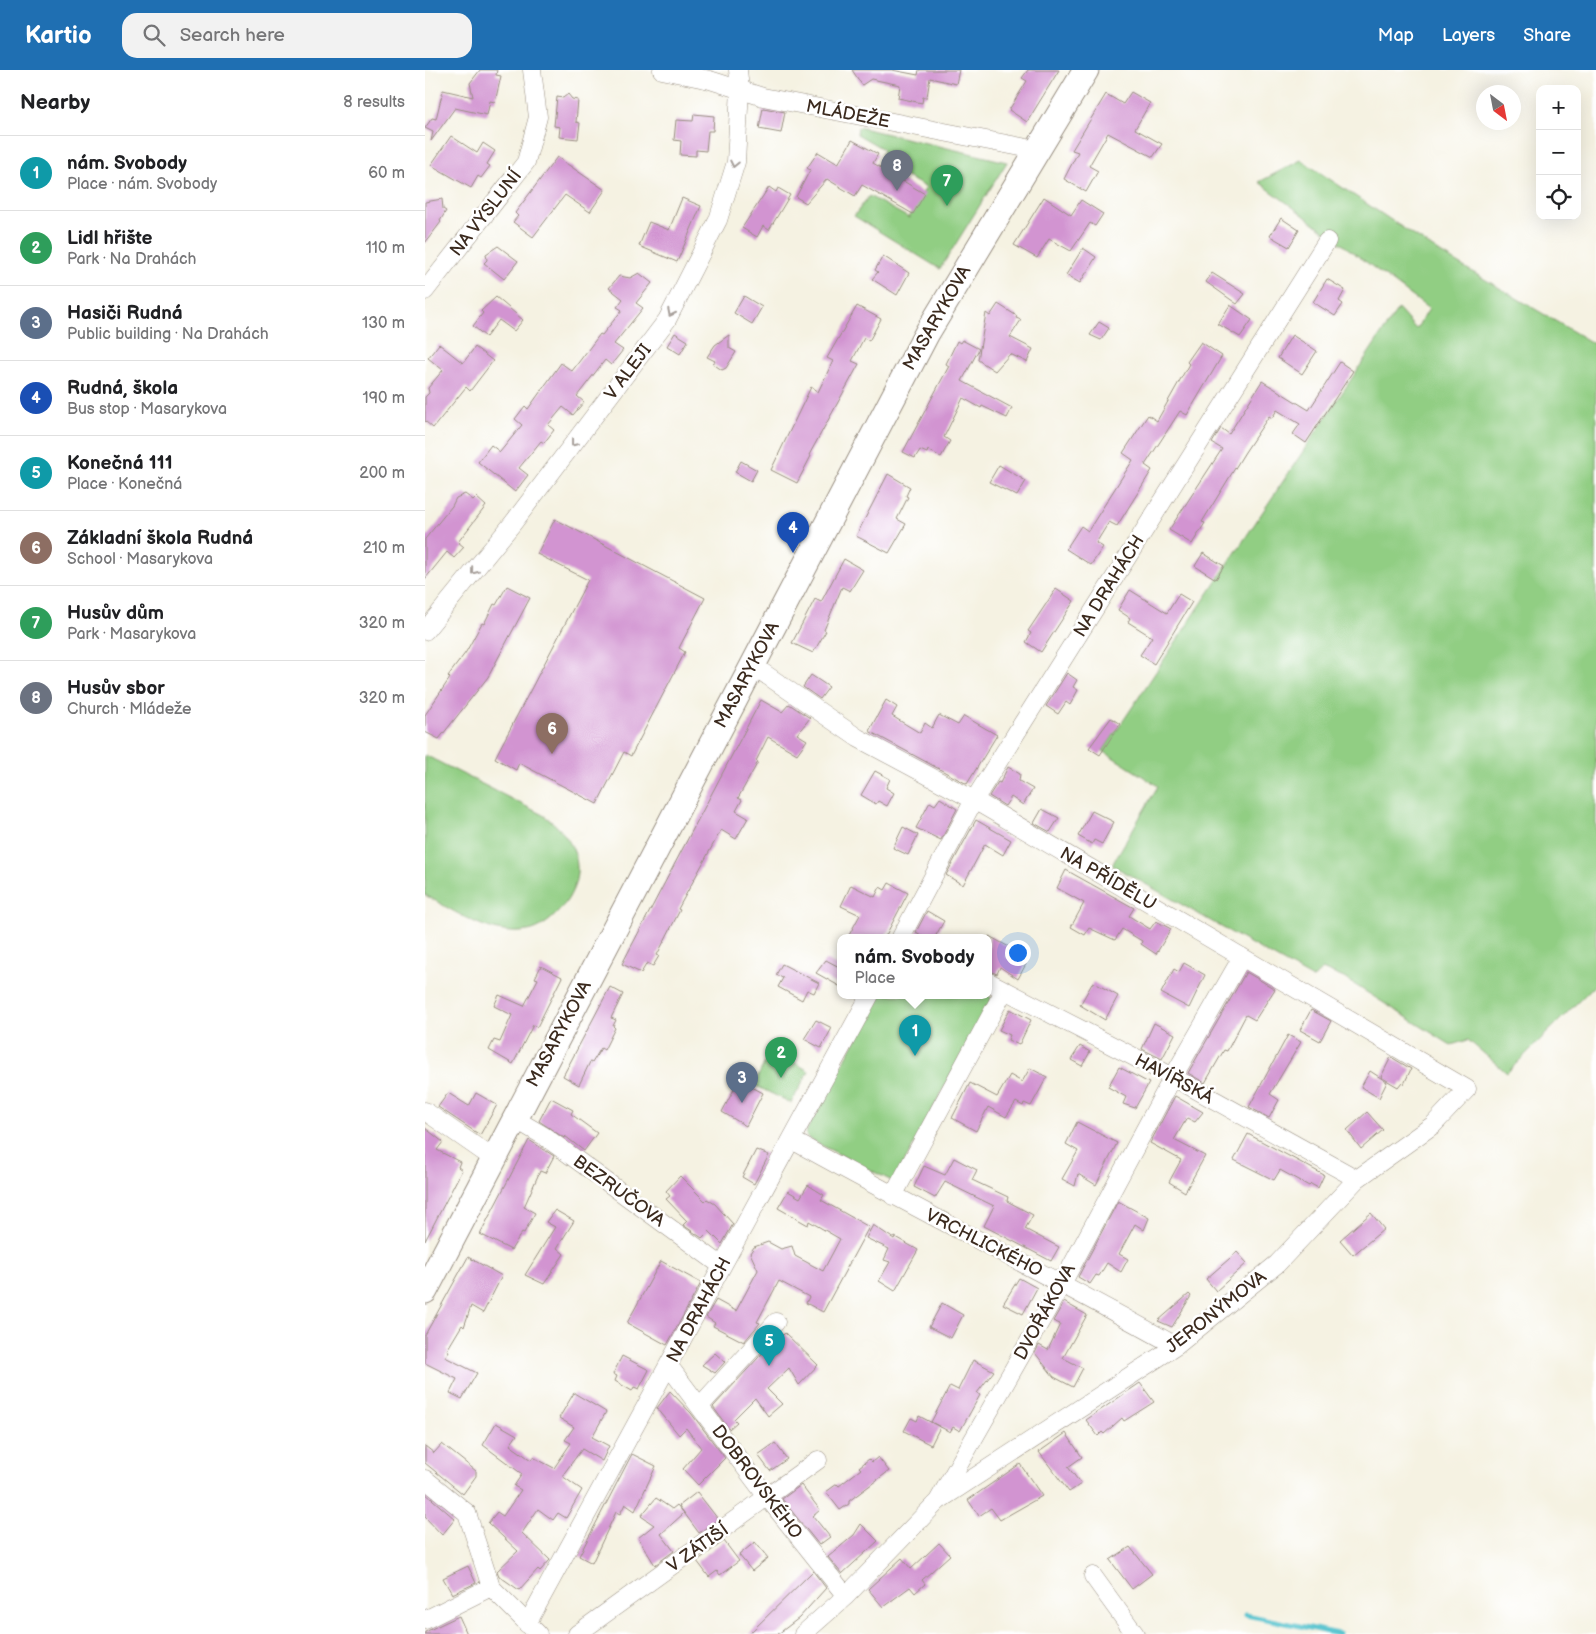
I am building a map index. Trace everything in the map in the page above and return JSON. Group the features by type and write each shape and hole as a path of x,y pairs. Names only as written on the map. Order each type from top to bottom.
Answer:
{"main road":[{"name":"MASARYKOVA","path":"425,1290 927,333 1086,70"}],"street":[{"name":"NA VÝSLUNÍ","path":"425,291 526,162 538,117 532,70"},
{"name":"MLÁDEŽE","path":"662,70 740,89 763,97 1037,150"},
{"name":"V ALEJI","path":"425,631 513,523 667,320 718,220 736,162 740,89 738,70"},
{"name":"NA DRAHÁCH","path":"904,934 974,800 1327,241"},
{"name":"NA PŘÍDĚLU","path":"752,665 858,738 974,800 1467,1089"},
{"name":"DVOŘÁKOVA","path":"803,1634 846,1596 938,1501 1063,1282 1173,1077 1242,957"},
{"name":"HAVÍŘSKÁ","path":"997,987 1173,1077 1357,1179"},
{"name":"NA DRAHÁCH","path":"532,1629 722,1266 868,999"},
{"path":"893,1196 991,999"},
{"name":"JERONÝMOVA","path":"938,1501 1176,1346 1277,1264 1357,1179 1433,1125 1467,1089"},
{"path":"425,1111 494,1159"},
{"name":"BEZRUČOVA","path":"515,1119 544,1136 722,1266"},
{"name":"VRCHLICKÉHO","path":"792,1140 893,1196 1063,1282 1176,1346"},
{"path":"699,1406 777,1322"},
{"name":"DOBROVSKÉHO","path":"669,1366 768,1498 846,1596"},
{"name":"V ZÁTIŠÍ","path":"577,1634 768,1498 818,1460"},
{"path":"425,1479 467,1513 491,1587 532,1629"},
{"path":"1093,1576 1135,1634"},
{"path":"425,1620 491,1587"}],"green space":[{"path":"858,127 1007,162 940,269 854,216 869,196 909,218 926,187 880,163 883,149 857,134"},
{"path":"1301,160 1442,254 1596,345 1596,984 1507,1073 1468,1040 1451,1045 1344,978 1322,969 1313,979 1112,865 1158,786 1103,751 1398,309 1416,329 1429,309 1259,182"},
{"path":"425,755 543,815 565,836 572,847 576,859 575,885 569,898 559,911 545,924 528,931 501,931 474,922 425,895"},
{"path":"878,999 991,999 894,1182 809,1139 806,1135"},
{"path":"771,1049 809,1071 791,1103 754,1085"}],"building":[{"path":"480,70 497,70 496,75 501,76 495,102 490,101 487,115 455,108 431,141 433,132 425,128 432,118 436,119 443,90 473,97 470,83"},
{"path":"852,70 892,70 918,75 919,70 959,70 956,84 930,78 927,97 923,97 922,103 898,98 900,85 871,79 862,85"},
{"path":"1028,70 1059,70 1027,122 1009,110 1027,81 1022,78"},
{"path":"1131,92 1150,103 1135,129 1162,144 1153,157 1108,133 1089,166 1098,171 1086,192 1064,179 1078,152 1072,150 1106,94 1123,104"},
{"path":"568,94 572,99 578,100 576,122 580,123 578,139 559,137 560,127 554,126 557,97 563,98"},
{"path":"763,108 785,112 781,133 759,129"},
{"path":"694,114 714,116 713,131 708,131 706,151 696,150 696,156 680,155 681,141 674,140 676,120 693,121"},
{"path":"451,136 477,153 483,143 495,151 487,164 490,166 481,178 478,176 471,188 431,165"},
{"path":"852,140 878,154 873,163 925,194 913,214 862,185 855,196 827,179 806,203 796,197 810,170 807,168 818,152 838,164"},
{"path":"557,157 605,190 590,212 565,195 533,237 513,222 518,216 515,213"},
{"path":"769,187 776,192 778,188 790,195 769,230 763,226 757,237 742,228"},
{"path":"1044,197 1071,215 1081,200 1103,214 1095,226 1090,223 1071,251 1049,239 1037,258 1014,245"},
{"path":"682,198 701,206 677,262 639,246 649,222 669,230"},
{"path":"442,199 443,209 446,211 441,222 425,243 425,202"},
{"path":"1281,218 1299,230 1289,247 1270,236"},
{"path":"498,246 518,261 504,279 484,263 487,260 486,254"},
{"path":"1083,248 1096,257 1080,283 1066,275"},
{"path":"883,256 909,273 897,295 872,279 878,272 875,270"},
{"path":"639,273 652,283 636,303 643,308 614,344 623,350 611,365 605,360 577,396 584,402 573,415 563,407 548,425 554,430 544,443 541,441 519,468 528,475 515,492 478,462 491,445 500,452 522,425 515,419 525,406 528,409 561,363 572,371 600,334 602,335 622,310 617,307 623,299 609,288 619,276 630,278"},
{"path":"1212,273 1245,294 1237,304 1206,282"},
{"path":"1327,279 1345,290 1339,301 1343,304 1335,316 1313,302"},
{"path":"744,296 762,307 752,324 734,313"},
{"path":"496,297 523,320 514,331 499,320 486,337 473,326 483,313 481,311"},
{"path":"998,304 1021,320 1010,337 1033,349 1027,362 1010,354 995,371 978,360 986,313 990,316"},
{"path":"1230,305 1252,320 1240,337 1218,324"},
{"path":"857,306 881,319 869,341 864,338 852,361 859,364 809,455 811,456 797,483 771,470 811,387 818,392 833,361 827,358"},
{"path":"1099,322 1109,328 1101,340 1090,335"},
{"path":"675,333 688,341 680,354 667,346"},
{"path":"729,335 729,348 736,352 726,368 722,370 713,364 715,361 707,357 715,345"},
{"path":"1292,335 1317,351 1302,374 1278,358"},
{"path":"962,340 979,349 962,381 1012,408 1007,418 982,406 981,408 963,398 944,437 950,441 941,457 928,450 927,453 920,450 915,458 903,452 949,366 946,364 957,341 960,343"},
{"path":"1201,342 1222,356 1187,415 1180,411 1145,465 1152,470 1117,526 1109,522 1096,543 1103,547 1091,565 1066,549 1081,526 1088,531 1133,460 1123,453 1148,415 1157,421 1189,364 1187,362"},
{"path":"439,344 463,363 475,347 493,361 470,391 466,387 433,428 425,421 425,397 429,393 428,388 443,370 428,358"},
{"path":"1340,362 1353,371 1306,443 1293,434 1300,424 1277,410 1272,418 1269,416 1245,452 1202,522 1205,523 1192,544 1169,530 1222,449 1212,443 1221,428 1229,434 1262,381 1309,410"},
{"path":"741,461 757,470 751,481 735,472"},
{"path":"999,465 1026,481 1017,496 989,482"},
{"path":"888,474 910,487 906,496 908,497 897,519 906,524 889,553 856,536"},
{"path":"465,494 473,500 476,497 486,506 458,542 464,547 454,558 447,552 425,579 425,539 452,506 456,498"},
{"path":"555,519 705,598 679,648 685,652 631,756 624,752 597,804 519,763 516,770 495,758 588,580 537,554"},
{"path":"1203,553 1224,566 1216,579 1195,566"},
{"path":"844,559 863,570 850,591 842,587 824,630 826,631 813,653 792,643 815,599 821,602"},
{"path":"507,586 530,598 488,677 439,739 425,732 425,715 450,678 448,676 466,652 482,623 484,624 494,604 496,605"},
{"path":"1056,589 1074,601 1041,652 1026,642 1031,633 1028,631"},
{"path":"1130,590 1167,613 1179,594 1192,602 1154,664 1140,655 1152,637 1128,622 1130,618 1118,610"},
{"path":"1067,673 1077,680 1073,687 1078,690 1070,705 1066,702 1058,714 1046,706"},
{"path":"811,675 829,687 820,699 803,687"},
{"path":"761,700 782,712 789,704 810,718 797,734 807,740 797,754 768,737 756,761 758,762 738,798 742,800 736,811 748,818 736,839 721,830 678,909 680,910 653,966 647,963 641,973 622,964"},
{"path":"886,700 897,707 892,716 920,733 925,723 932,728 939,715 958,725 964,716 997,735 967,784 869,731"},
{"path":"1111,718 1120,724 1100,755 1089,748"},
{"path":"1008,767 1020,774 1019,781 1033,789 1023,805 1011,797 1005,806 989,796 998,782 1000,783"},
{"path":"875,771 890,779 886,788 894,793 887,806 878,801 876,804 861,795"},
{"path":"940,798 957,809 941,840 916,828 930,802 935,805"},
{"path":"1042,809 1059,818 1050,832 1034,823"},
{"path":"1092,811 1114,822 1102,844 1094,840 1092,844 1078,836"},
{"path":"976,820 1011,840 1003,855 985,844 963,885 946,875"},
{"path":"903,827 918,835 908,855 893,848"},
{"path":"1066,870 1134,908 1129,916 1150,929 1156,921 1171,929 1156,954 1141,944 1142,941 1122,929 1115,940 1089,928 1085,935 1071,927 1084,903 1057,888"},
{"path":"889,883 908,893 887,934 850,934 860,915 841,906 851,885 875,897 880,887 885,890"},
{"path":"927,911 944,921 937,934 920,934 916,932"},
{"path":"992,938 1011,948 1006,957 1026,964 1018,979 1000,967 997,974 992,972"},
{"path":"826,960 837,966 837,985 816,973"},
{"path":"1184,963 1205,975 1189,1008 1161,993 1174,969 1179,972"},
{"path":"782,964 819,983 814,993 807,990 802,1000 778,987 783,978 776,975"},
{"path":"541,966 562,977 537,1027 533,1025 513,1064 489,1050 494,1040 500,1042 512,1015 494,1006 499,995 524,1006 538,979 535,978"},
{"path":"1246,972 1275,989 1255,1020 1246,1015 1227,1051 1224,1050 1205,1083 1188,1073"},
{"path":"1093,982 1118,996 1105,1020 1080,1005"},
{"path":"610,987 623,994 611,1018 616,1020 613,1026 615,1028 604,1050 601,1048 592,1063 590,1062 579,1085 563,1076"},
{"path":"1010,1009 1031,1020 1019,1045 1008,1040 1010,1035 999,1030"},
{"path":"1311,1010 1331,1021 1320,1041 1300,1030"},
{"path":"816,1020 832,1028 821,1048 804,1039"},
{"path":"1154,1023 1175,1034 1162,1059 1142,1049"},
{"path":"1288,1035 1301,1042 1270,1094 1279,1100 1269,1118 1249,1107"},
{"path":"1080,1046 1090,1052 1082,1066 1071,1060"},
{"path":"1391,1057 1411,1069 1404,1084 1402,1082 1398,1087 1381,1077"},
{"path":"1119,1067 1149,1083 1135,1108 1123,1104 1126,1097 1108,1087"},
{"path":"1030,1068 1047,1077 1031,1106 1024,1103 1023,1106 1016,1102 1006,1117 988,1107 976,1131 952,1118 970,1083 997,1097 1010,1075 1022,1082"},
{"path":"1370,1071 1387,1082 1379,1098 1361,1087"},
{"path":"739,1080 763,1093 746,1126 722,1112"},
{"path":"448,1093 469,1106 476,1093 497,1105 480,1135 438,1107"},
{"path":"1175,1096 1203,1112 1195,1122 1187,1118 1174,1140 1205,1156 1185,1192 1169,1182 1181,1160 1150,1143"},
{"path":"551,1098 573,1110 571,1114 597,1133 584,1151 565,1136 564,1138 539,1121"},
{"path":"1367,1112 1383,1130 1361,1149 1347,1130"},
{"path":"1077,1122 1117,1143 1096,1185 1078,1174 1075,1186 1062,1179 1078,1151 1066,1144"},
{"path":"425,1128 443,1142 437,1150 460,1162 458,1167 462,1170 425,1241"},
{"path":"1248,1134 1324,1175 1318,1188 1311,1184 1309,1186 1280,1170 1274,1180 1234,1160"},
{"path":"529,1140 554,1156 545,1173 540,1171 524,1207 535,1213 524,1233 522,1232 511,1250 480,1234"},
{"path":"756,1150 769,1155 754,1184 742,1177"},
{"path":"954,1158 977,1170 972,1180 1008,1197 1007,1201 1033,1215 1025,1229 1059,1247 1051,1261 984,1226 994,1206 945,1182 935,1198 914,1187 924,1166 945,1175"},
{"path":"680,1176 705,1201 707,1199 715,1204 733,1224 722,1244 709,1231 702,1238 683,1225 687,1221 666,1199 670,1196 666,1191"},
{"path":"808,1185 824,1195 821,1200 869,1227 823,1312 806,1303 809,1297 779,1281 757,1322 760,1323 744,1342 713,1326 715,1323 706,1317 716,1300 736,1311 758,1270 750,1253 754,1247 768,1242 781,1249 792,1246 795,1256 823,1271 840,1239 809,1221 808,1225 778,1208 788,1191 800,1198"},
{"path":"1118,1201 1149,1218 1144,1230 1135,1224 1119,1254 1128,1259 1121,1272 1107,1263 1099,1276 1096,1275 1090,1284 1078,1277"},
{"path":"555,1210 574,1221 557,1248 564,1254 544,1284 525,1275 555,1227 546,1222"},
{"path":"1371,1213 1384,1229 1353,1255 1340,1240"},
{"path":"873,1225 894,1239 895,1237 918,1250 895,1291 879,1281 890,1262 884,1260 889,1249 866,1238"},
{"path":"1237,1252 1247,1263 1216,1291 1206,1279"},
{"path":"468,1257 502,1276 483,1313 471,1306 464,1327 462,1325 447,1350 449,1351 445,1357 477,1373 462,1399 450,1393 457,1379 425,1363 425,1335"},
{"path":"661,1261 701,1283 667,1345 627,1323"},
{"path":"1019,1278 1037,1288 1023,1314 1003,1304"},
{"path":"1189,1294 1191,1296 1172,1327 1158,1321"},
{"path":"1064,1302 1087,1315 1063,1358 1083,1368 1073,1387 1054,1377 1035,1353 1039,1345 1048,1350 1060,1324 1053,1321"},
{"path":"942,1303 963,1315 951,1338 929,1327"},
{"path":"785,1333 818,1365 799,1385 789,1368 767,1389 782,1404 768,1416 755,1398 734,1419 737,1422 729,1429 713,1407 780,1334 783,1335"},
{"path":"715,1353 725,1362 715,1373 702,1365"},
{"path":"622,1356 649,1370 639,1389 634,1387 632,1391 615,1381 617,1376 613,1374"},
{"path":"973,1360 994,1371 977,1393 980,1395 960,1431 953,1427 950,1432 931,1422 950,1386 958,1390"},
{"path":"1140,1383 1154,1402 1124,1421 1122,1418 1104,1434 1102,1432 1098,1436 1086,1420"},
{"path":"670,1391 691,1413 725,1458 698,1485 683,1469 701,1448 686,1428 679,1435 657,1408"},
{"path":"574,1393 606,1412 592,1437 609,1446 602,1461 582,1449 562,1476 582,1490 566,1518 558,1513 553,1520 538,1509 522,1533 550,1560 540,1571 538,1569 519,1590 499,1576 497,1571 518,1551 488,1523 497,1512 503,1516 521,1490 514,1486 522,1474 483,1445 496,1423 517,1435 510,1445 531,1460 533,1457 554,1468 571,1443 565,1440 574,1427 559,1418"},
{"path":"919,1416 940,1427 931,1445 904,1431 911,1418 917,1421"},
{"path":"1066,1433 1082,1457 1068,1467 1081,1484 1069,1492 1039,1452"},
{"path":"775,1443 787,1459 770,1471 758,1455"},
{"path":"442,1444 476,1471 476,1476 463,1494 425,1463 425,1446 434,1453"},
{"path":"632,1454 656,1466 635,1511 625,1504 620,1514 616,1512 592,1563 579,1556"},
{"path":"878,1457 889,1471 840,1510 826,1492 837,1484 839,1486 861,1469 859,1467 869,1459 872,1462"},
{"path":"1020,1464 1042,1496 1000,1520 991,1508 979,1516 968,1500"},
{"path":"801,1485 820,1510 813,1516 830,1537 819,1545 782,1499"},
{"path":"697,1492 718,1519 699,1533 679,1506"},
{"path":"425,1493 455,1519 442,1535 425,1517"},
{"path":"656,1498 672,1509 677,1505 684,1513 661,1534 674,1551 655,1565 638,1538 654,1525 641,1516"},
{"path":"861,1524 878,1541 842,1574 828,1557 854,1535"},
{"path":"724,1541 739,1561 720,1575 717,1571 709,1577 697,1561"},
{"path":"755,1542 768,1558 752,1571 739,1555"},
{"path":"939,1543 950,1555 922,1580 925,1584 915,1593 910,1587 883,1607 868,1589 902,1558 911,1569"},
{"path":"1130,1547 1152,1574 1132,1589 1110,1560"},
{"path":"468,1566 476,1583 452,1594 443,1578"},
{"path":"813,1571 826,1588 799,1618 778,1634 749,1634"},
{"path":"459,1616 467,1634 425,1634 425,1632"}],"waterway":[{"path":"1246,1615 1339,1634"}],"place":[{"name":"Husův sbor","path":"897,191"},
{"name":"Husův dům","path":"947,206"},
{"name":"Rudná, škola","path":"793,553"},
{"name":"Základní škola Rudná","path":"552,754"},
{"name":"nám. Svobody","path":"915,1056"},
{"name":"Lidl hřište","path":"781,1078"},
{"name":"Hasiči Rudná","path":"742,1103"},
{"name":"Konečná 111","path":"769,1366"}]}
